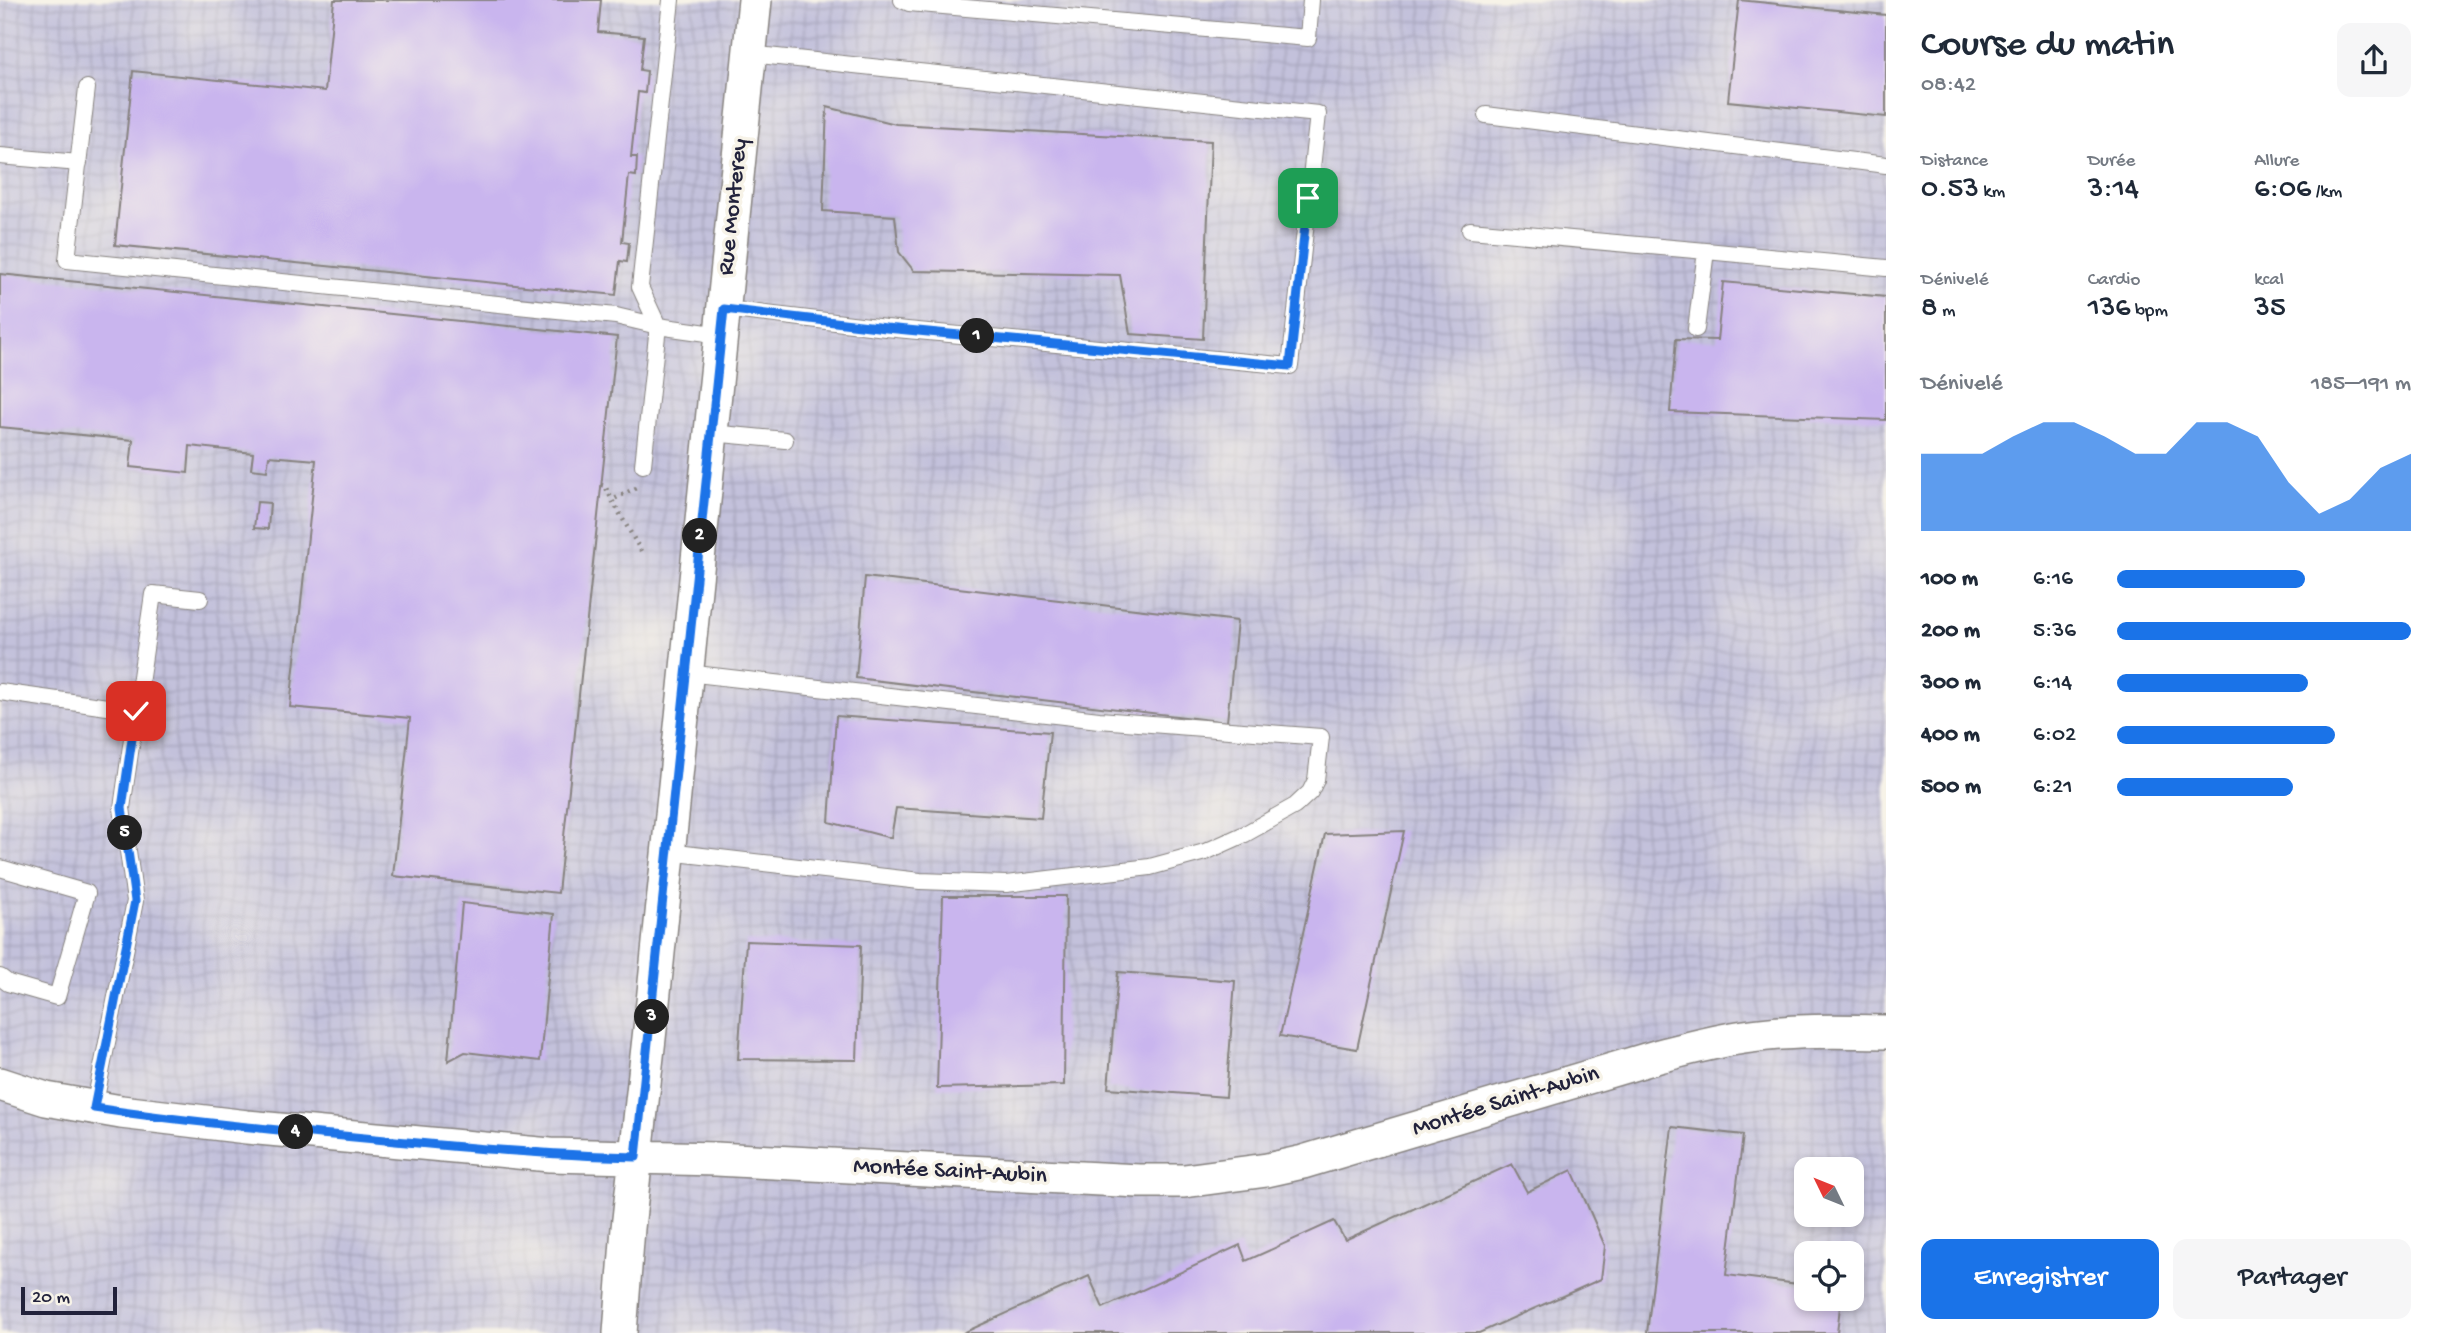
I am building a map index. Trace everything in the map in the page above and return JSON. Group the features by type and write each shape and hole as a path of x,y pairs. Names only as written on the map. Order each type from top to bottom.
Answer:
{"street":[{"name":"Rue Monterey","path":"621,1333 628,1228 755,0"},
{"name":"Montée Saint-Aubin","path":"0,1084 46,1099 94,1108 247,1127 458,1148 550,1155 716,1159 1079,1179 1184,1181 1268,1170 1303,1162 1646,1059 1705,1045 1790,1032 1886,1032"}],"lane":[{"path":"643,465 658,326 640,287 671,0"},
{"path":"902,0 909,3 1308,38 1311,0"},
{"path":"87,88 67,260 616,316 658,326 722,322 886,328 1290,366 1318,114 749,54"},
{"path":"1486,115 1886,165"},
{"path":"0,156 79,163"},
{"path":"1471,230 1886,268"},
{"path":"1696,330 1706,251"},
{"path":"711,433 785,440"},
{"path":"94,1108 135,901 122,808 153,594 200,599"},
{"path":"668,852 920,881 982,883 1050,880 1150,867 1205,852 1245,834 1295,806 1310,792 1316,779 1319,757 1321,737 1099,720 687,673"},
{"path":"0,692 136,711"},
{"path":"0,868 87,893 57,998 8,984 0,977"}],"path":[{"path":"612,500 642,484"},
{"path":"601,485 605,486 641,551"}],"shaded area":[{"path":"0,0 1886,0 1886,1333 0,1333"}],"building":[{"path":"334,0 601,0 598,32 644,36 640,70 647,71 645,93 638,92 631,157 637,157 636,176 629,175 622,242 629,243 627,262 620,261 616,295 115,245 133,71 325,91"},
{"path":"1739,0 1886,15 1886,117 1728,101"},
{"path":"827,107 896,124 1211,141 1203,339 1130,334 1120,275 914,271 899,252 895,216 823,211"},
{"path":"0,274 617,337 558,893 393,876 410,718 290,707 316,460 269,456 267,471 251,469 253,453 190,446 188,473 130,467 133,440 0,427"},
{"path":"1723,282 1886,297 1886,420 1670,412 1676,339 1717,340"},
{"path":"257,502 270,503 268,529 254,528"},
{"path":"865,577 1237,621 1227,722 856,678"},
{"path":"836,716 1050,732 1041,818 896,808 891,838 829,822"},
{"path":"1404,831 1357,1049 1280,1036 1325,834"},
{"path":"943,896 1066,896 1064,1085 937,1088"},
{"path":"462,903 554,914 540,1061 465,1052 448,1061"},
{"path":"746,941 861,945 857,1060 738,1059"},
{"path":"1118,972 1235,981 1226,1097 1108,1088"},
{"path":"1672,1127 1743,1135 1726,1275 1794,1284 1794,1311 1840,1311 1837,1333 1647,1333"},
{"path":"1512,1164 1527,1192 1572,1170 1605,1246 1601,1279 1479,1333 963,1333 1089,1276 1103,1308 1240,1245 1246,1261 1334,1221 1345,1240"}],"route":[{"path":"136,711 122,808 135,901 94,1108 444,1147 550,1155 636,1157 724,309 886,328 1290,366 1308,198"}]}
